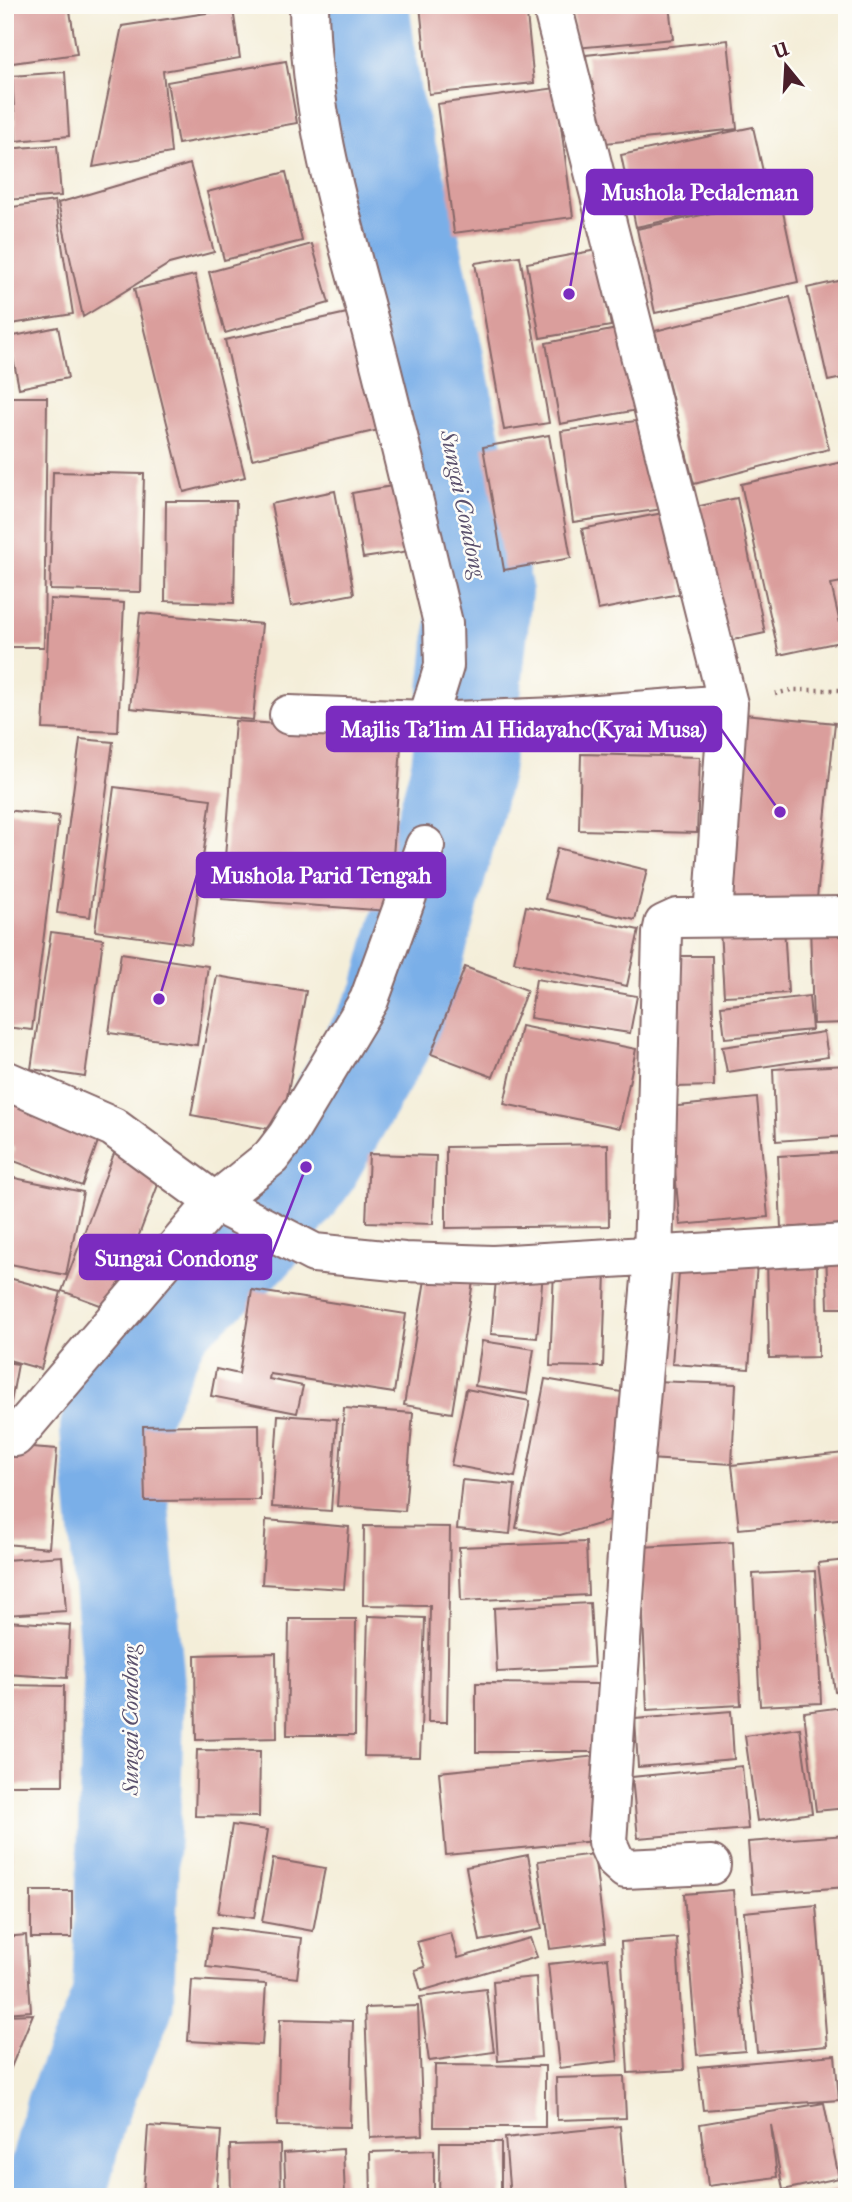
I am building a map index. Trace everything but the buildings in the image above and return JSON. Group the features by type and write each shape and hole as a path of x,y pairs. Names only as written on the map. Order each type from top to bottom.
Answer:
{"street":[{"path":"309,5 309,57 333,193 372,332 443,623 444,666 440,721"},
{"path":"552,5 728,704 713,916"},
{"path":"289,715 440,721 557,717 728,704"},
{"path":"15,1437 271,1157 287,1136 369,1000 425,846"},
{"path":"712,1865 625,1869 619,1866 607,1842 630,1512 653,1258 662,933 664,924 671,919 713,916 847,916"},
{"path":"5,1080 113,1127 223,1207 314,1253 404,1262 493,1265 653,1258 847,1244"}],"path":[{"path":"728,704 790,690 847,690"}],"waterway":[{"name":"Sungai Condong","path":"54,2197 76,2111 123,2000 134,1685 111,1429 162,1317 251,1239 306,1167 400,1004 462,769 481,590 402,211 371,103 358,5"}],"place":[{"name":"Mushola Pedaleman","path":"569,294"},
{"name":"Majlis Ta'lim Al Hidayahc(Kyai Musa)","path":"780,812"},
{"name":"Mushola Parid Tengah","path":"159,999"},
{"name":"Sungai Condong","path":"306,1167"}]}
